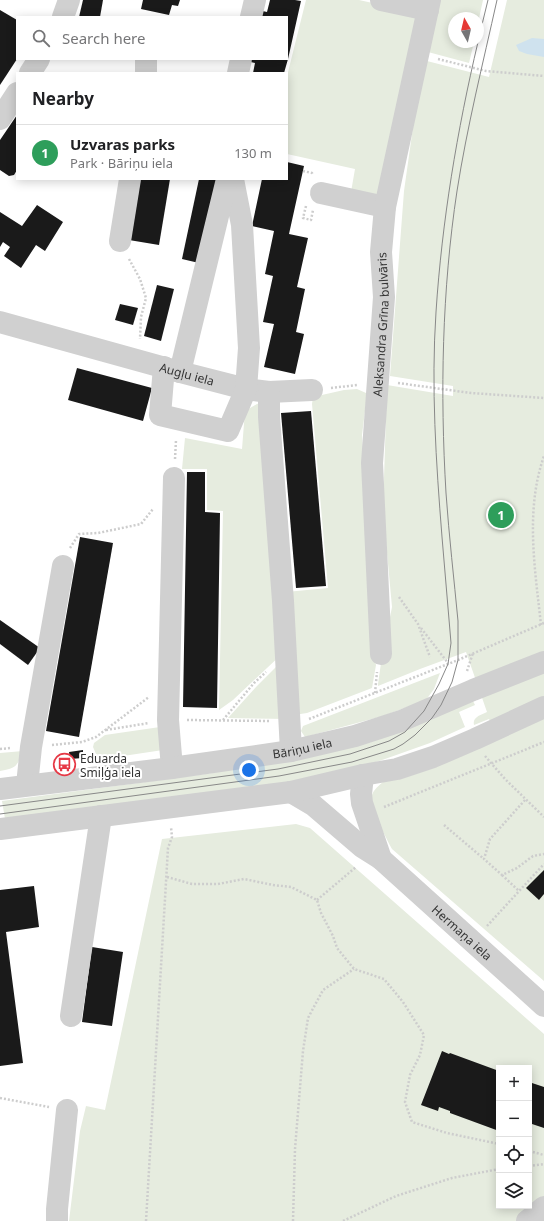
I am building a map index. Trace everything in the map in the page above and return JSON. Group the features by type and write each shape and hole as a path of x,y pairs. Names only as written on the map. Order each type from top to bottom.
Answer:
{"street":[{"path":"63,16 69,0"},
{"path":"251,16 255,0"},
{"path":"381,0 429,5"},
{"name":"Aleksandra Grīna bulvāris","path":"381,654 372,463 384,297 382,252 385,207 429,5"},
{"path":"31,72 38,60"},
{"path":"146,60 146,72"},
{"path":"238,72 241,60"},
{"path":"0,119 16,95"},
{"path":"120,241 130,180"},
{"path":"227,180 160,415 228,431 246,389 249,348 242,232 233,180"},
{"path":"321,193 385,207"},
{"name":"Augļu iela","path":"0,322 246,389 269,392 312,390"},
{"path":"269,392 269,417 286,654 291,750"},
{"path":"172,768 168,720 174,478"},
{"path":"27,785 31,747 63,566"},
{"name":"Bāriņu iela","path":"0,789 172,768 291,750 355,736 401,721 473,690 542,670"},
{"path":"0,829 291,792 363,775 397,769 433,757 475,739 544,706"},
{"name":"Hermaņa iela","path":"363,775 361,794 362,803 377,856"},
{"name":"Hermaņa iela","path":"291,792 313,804 362,847 377,856 544,1006"},
{"path":"70,1016 101,816"},
{"path":"57,1221 67,1110"},
{"path":"527,1221 544,1207"}],"path":[{"path":"418,54 486,71 544,76"},
{"path":"303,171 310,173"},
{"path":"120,241 140,280 146,298 140,324 143,362"},
{"path":"312,390 390,381 471,394 544,398"},
{"path":"174,478 178,419"},
{"path":"106,730 168,720 290,722 307,720 448,664 542,624 533,555 533,509 538,472 544,456"},
{"path":"63,566 70,546 79,534 98,533 141,524 155,506"},
{"path":"399,597 448,664"},
{"path":"418,624 430,658"},
{"path":"223,720 254,683 286,654"},
{"path":"0,749 82,742 96,737 170,681"},
{"path":"365,813 394,803 544,742"},
{"path":"491,763 525,800 544,817"},
{"path":"484,859 490,839 525,800"},
{"path":"146,1221 168,848 172,837 169,807"},
{"path":"444,826 484,859 519,891"},
{"path":"502,875 517,868 533,856 544,854"},
{"path":"317,900 377,856"},
{"path":"473,942 544,864"},
{"path":"167,877 192,884 218,884 244,879 291,887 317,900 321,913 338,948 354,969 384,978 403,1002 424,1035 420,1055 410,1075 405,1102 412,1122 447,1133 496,1143"},
{"path":"293,1221 296,1149 303,1051 308,1018 323,990 354,969"},
{"path":"0,1098 67,1110"},
{"path":"532,1152 544,1155"},
{"path":"532,1166 544,1164"},
{"path":"344,1221 396,1196 452,1178 496,1170"}],"shaded area":[{"path":"306,0 359,0 418,13 379,199 351,192 355,169 288,154 288,72"},
{"path":"439,0 483,0 480,12 448,12 448,48 473,48 469,63 428,52"},
{"path":"507,0 544,0 544,981 392,849 371,804 374,791 383,782 497,737 489,719 474,725 474,720 476,718 487,712 466,652 378,686 378,684 392,607 383,509 387,385 453,396 453,386 390,376 404,191 415,113 427,61 489,77"},
{"path":"357,389 366,393 362,435 371,647 376,665 372,688 307,713 294,715 286,592 328,588 312,404 313,397 344,390"},
{"path":"265,402 284,652 233,700 219,710 223,511 207,510 207,469 182,469 185,438 242,449 245,411 257,404"},
{"path":"285,658 288,719 228,718 257,686"},
{"path":"440,673 434,689 426,700 383,716 305,737 301,731 303,726"},
{"path":"473,701 475,705 459,712 465,727 430,743 370,764 289,783 5,819 2,801 213,773"},
{"path":"160,727 163,750 103,759 96,754 93,747 94,743 105,735"},
{"path":"23,751 16,766 0,771 0,753"},
{"path":"296,824 310,828 544,1034 544,1198 532,1208 532,1065 496,1065 496,1209 531,1209 516,1221 69,1221 80,1131 86,1106 105,1110 162,839"}],"water":[{"path":"532,38 544,39 544,57 519,51 516,45"}],"building":[{"path":"83,0 103,0 100,16 79,16"},
{"path":"143,0 180,0 178,6 172,5 169,15 141,9"},
{"path":"270,0 301,1 288,59 288,16 256,16 258,10 267,12"},
{"path":"0,10 16,19 16,60 0,85"},
{"path":"288,60 284,72 253,72 255,63 246,61"},
{"path":"16,116 16,172 14,175 9,176 0,170 0,140"},
{"path":"288,162 304,166 289,234 308,238 297,287 305,289 296,332 304,334 295,374 264,367 274,324 263,322 273,276 265,274 274,231 252,226 262,180 288,180"},
{"path":"140,180 170,180 159,245 129,240"},
{"path":"199,180 218,180 199,263 182,259"},
{"path":"37,205 63,222 45,251 36,245 21,268 4,256 10,247 3,242 0,247 0,212 22,226"},
{"path":"157,285 174,289 161,341 144,336"},
{"path":"120,304 138,308 133,325 115,320"},
{"path":"77,368 152,388 143,421 68,400"},
{"path":"311,411 326,586 296,588 281,413"},
{"path":"187,472 205,472 205,512 220,513 217,708 183,707"},
{"path":"80,537 113,543 79,737 46,731"},
{"path":"0,620 40,648 28,665 0,644"},
{"path":"83,750 83,758 70,759 69,752"},
{"path":"544,870 544,894 539,900 526,888"},
{"path":"34,886 39,927 6,932 23,1063 0,1066 0,890"},
{"path":"92,947 123,952 112,1026 82,1022"},
{"path":"442,1051 496,1070 496,1130 450,1113 450,1111 439,1107 438,1111 421,1105"},
{"path":"532,1083 544,1087 544,1128 532,1124"}],"tram line":[{"path":"484,16 488,0"},
{"path":"0,814 279,776 352,762 394,749 403,744 415,735 432,718 441,705 452,682 458,660 458,621 446,493 443,418 445,304 448,266 461,167 497,0"},
{"path":"0,806 278,769 350,754 389,741 405,732 424,711 448,664 451,643 436,453 434,396 436,312 442,244 451,176 463,109 477,48"}],"place":[{"name":"Uzvaras parks","path":"501,515"},
{"name":"Eduarda Smiļģa iela","path":"65,765"}]}
